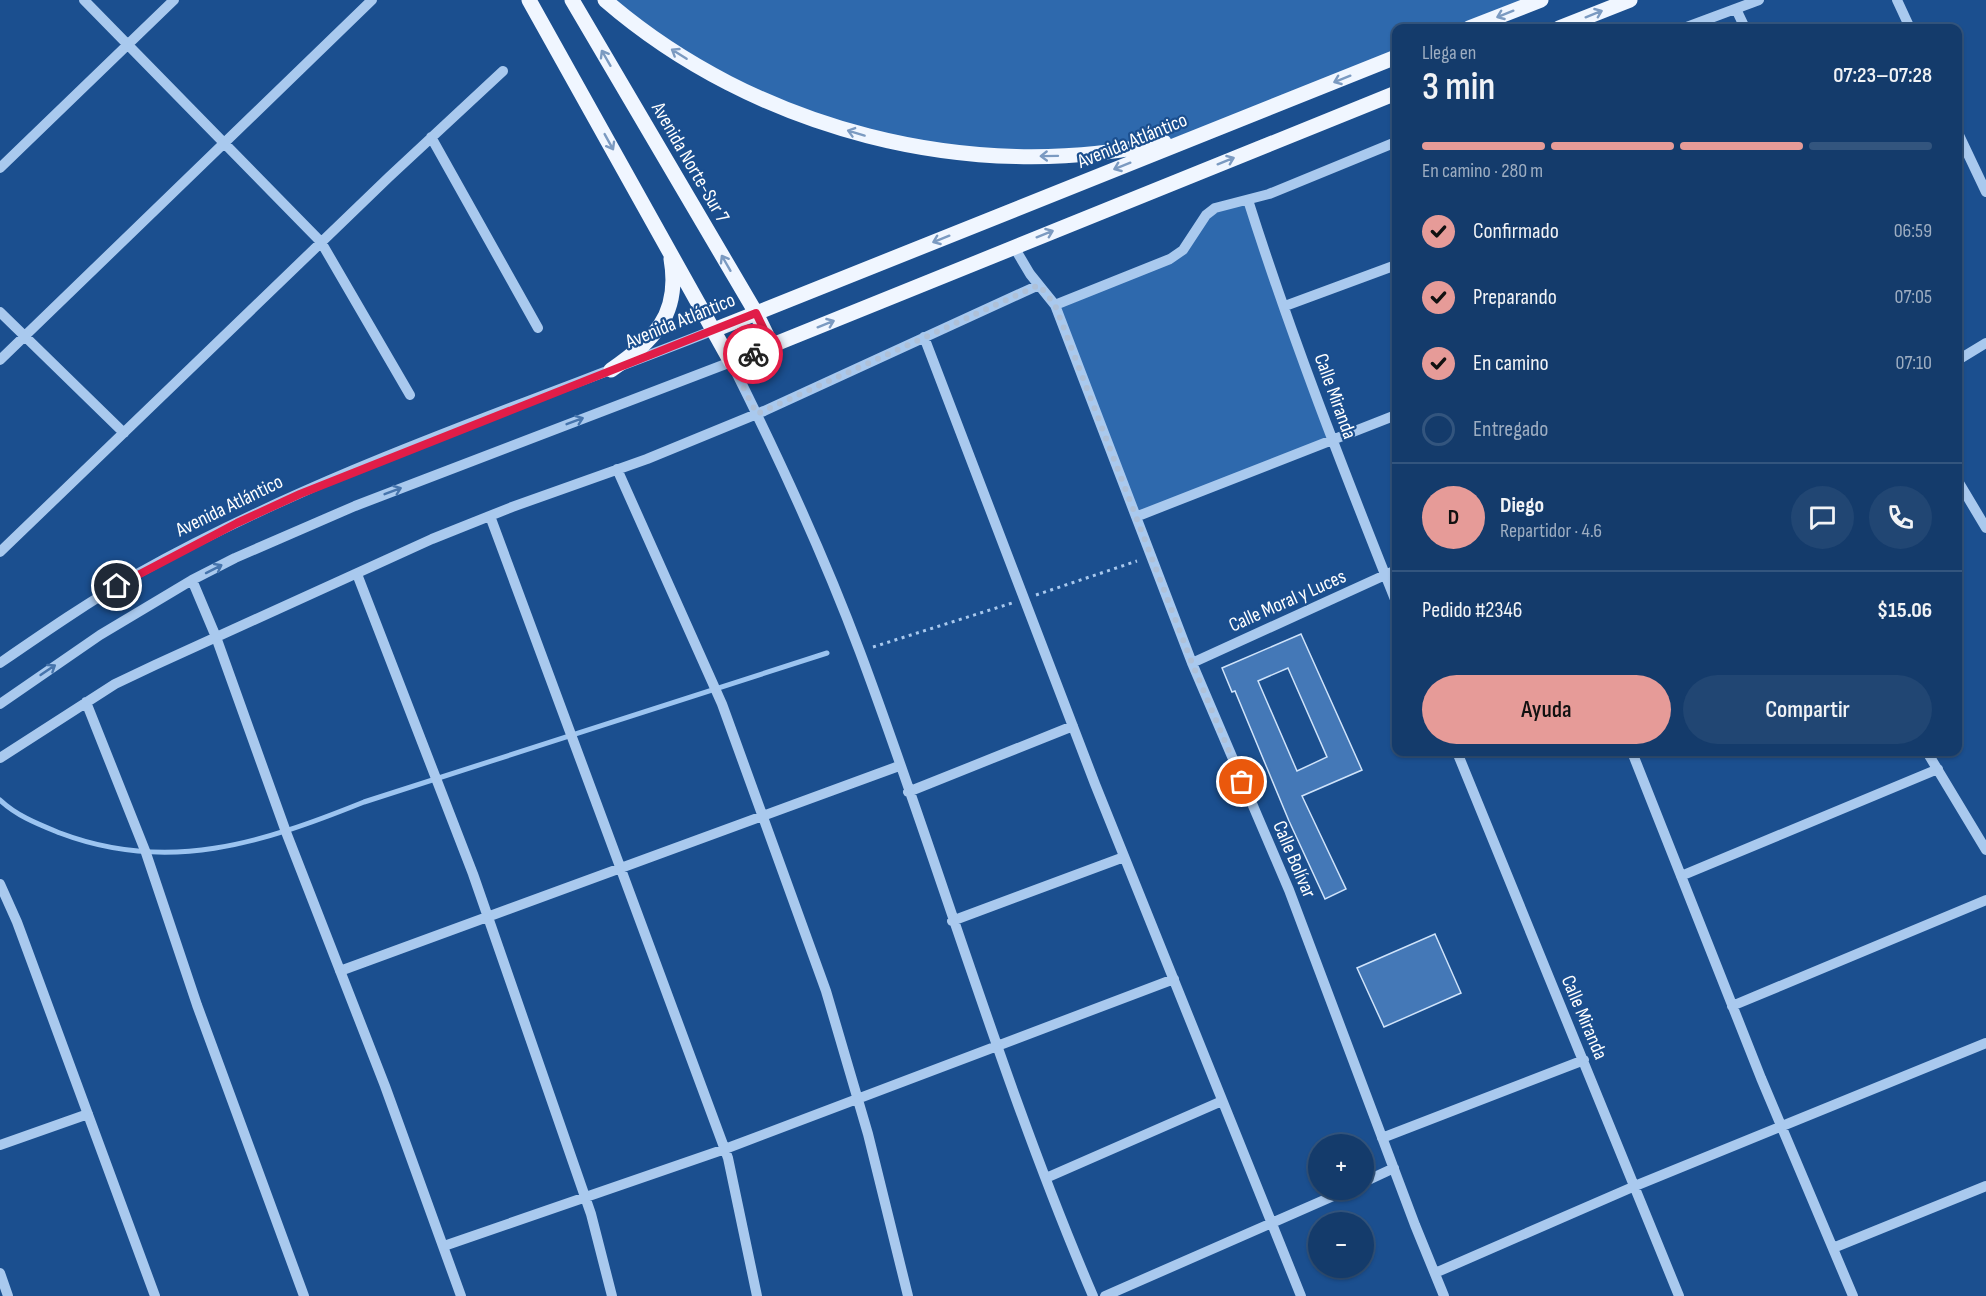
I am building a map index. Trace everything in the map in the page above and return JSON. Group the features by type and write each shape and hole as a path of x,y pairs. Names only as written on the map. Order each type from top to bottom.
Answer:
{"main road":[{"path":"529,0 730,362 1392,95"},
{"name":"Avenida Norte-Sur 7","path":"572,0 756,313 772,346"},
{"path":"605,0 649,35 723,80 823,122 914,146 1018,156 1067,155 1123,150 1211,131"},
{"path":"1479,24 1541,0"},
{"path":"1570,24 1630,0"},
{"name":"Avenida Atlántico","path":"714,330 1392,59"},
{"path":"611,370 640,349 662,324 673,291 669,250"}],"street":[{"path":"84,0 321,242 410,395"},
{"path":"0,168 174,0"},
{"path":"0,360 372,0"},
{"path":"1695,24 1759,0"},
{"path":"1897,0 1908,24"},
{"path":"1736,9 1743,24"},
{"path":"0,552 321,242 503,71"},
{"path":"431,137 538,328"},
{"path":"1962,141 1986,192"},
{"path":"1055,305 1170,259 1183,250 1206,215 1215,208 1269,194 1392,144"},
{"name":"Calle Miranda","path":"1248,200 1334,440 1392,591"},
{"name":"Calle Bolívar","path":"1014,247 1055,305 1138,516 1192,663 1289,890 1444,1296"},
{"path":"1285,306 1392,266"},
{"path":"0,758 115,684 216,637 490,516 757,414 1039,285"},
{"path":"0,312 123,433"},
{"name":"Avenida Atlántico","path":"0,663 127,580 237,523 430,440 714,330"},
{"path":"924,337 1124,857 1301,1296"},
{"path":"1962,358 1986,343"},
{"path":"0,704 100,635 192,580 355,506 730,362 757,414 801,511 860,651 996,1047 1093,1296"},
{"path":"1138,516 1392,417"},
{"path":"617,469 722,704 826,991 858,1101 908,1296"},
{"path":"1962,489 1986,528"},
{"path":"490,516 566,714 725,1149 736,1185 757,1296"},
{"name":"Calle Moral y Luces","path":"1192,663 1392,572"},
{"path":"357,574 488,918 586,1199 612,1296"},
{"path":"192,580 216,637 286,832 461,1296"},
{"path":"86,702 146,853 197,1005 304,1296"},
{"path":"908,792 1073,726"},
{"name":"Calle Miranda","path":"1459,756 1679,1296"},
{"path":"1635,756 1732,1006 1853,1296"},
{"path":"1930,756 1985,846"},
{"path":"340,971 899,766"},
{"path":"1681,876 1938,769"},
{"path":"952,921 1124,857"},
{"path":"0,884 155,1296"},
{"path":"1732,1006 1986,900"},
{"path":"444,1246 586,1199 858,1101 1174,979"},
{"path":"1435,1272 1781,1125 1986,1043"},
{"path":"1382,1138 1584,1060"},
{"path":"1046,1178 1222,1101"},
{"path":"0,1145 88,1114"},
{"path":"1374,1177 1394,1168"},
{"path":"1833,1248 1986,1186"},
{"path":"1105,1296 1325,1200"},
{"path":"0,1273 9,1296"}],"path":[{"path":"860,651 1024,599 1152,555"}],"shaded area":[{"path":"605,0 1541,0 1479,24 1392,24 1392,59 1211,131 1151,145 1067,155 914,146 762,99"},
{"path":"1248,200 1334,440 1138,516 1055,305 1170,259 1206,215"}],"building":[{"path":"1301,634 1362,770 1302,796 1346,889 1325,899 1289,821 1235,691 1232,692 1222,668","holes":["1288,668 1327,757 1297,771 1258,681"]},
{"path":"1435,934 1461,993 1384,1027 1357,968"}],"waterway":[{"path":"0,800 13,811 36,823 100,845 139,851 177,852 214,848 251,841 289,830 364,802 827,653"}],"way so far":[{"path":"753,354 730,362 757,414 1039,285 1055,305 1138,516 1192,663 1242,782"}],"route":[{"path":"117,586 237,523 300,494 441,436 756,313 772,346 753,354"}]}
